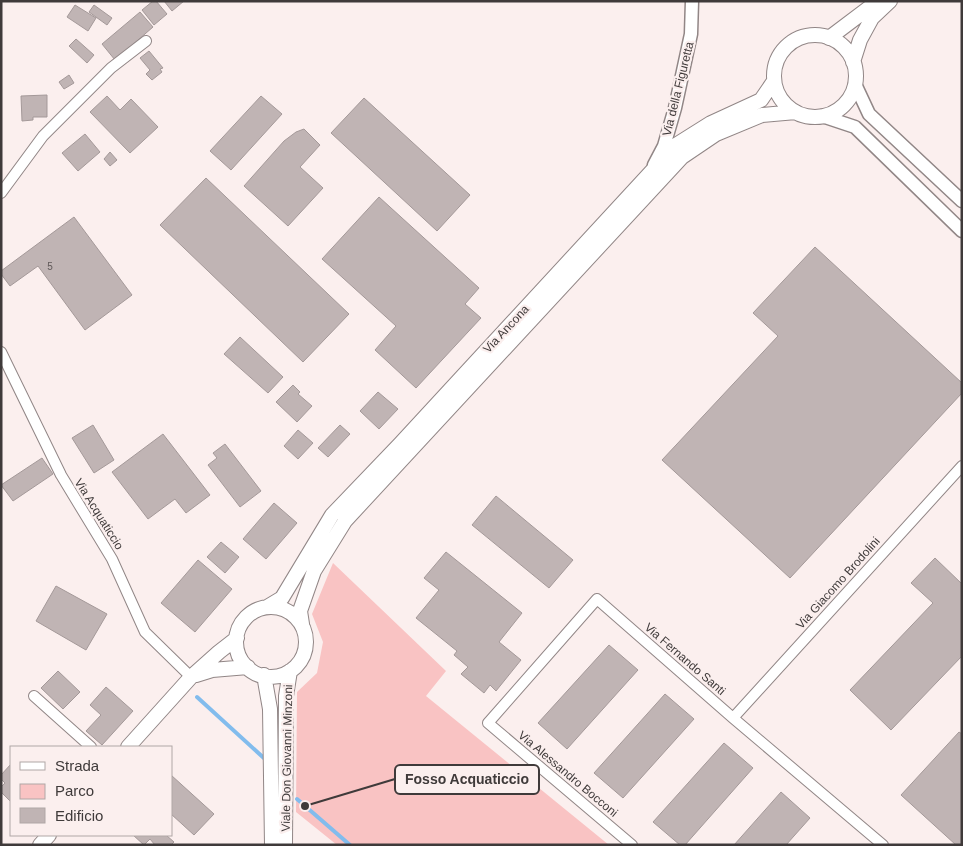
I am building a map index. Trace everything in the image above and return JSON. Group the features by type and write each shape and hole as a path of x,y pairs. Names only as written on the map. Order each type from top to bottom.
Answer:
{"main road":[{"path":"822,116 830,114 843,105 855,84 855,70 849,54 843,47 829,38 878,1"},
{"path":"853,62 860,40 872,18 890,1"},
{"name":"Via Ancona","path":"267,607 282,598 332,515 676,145 711,123 761,100 774,82 776,62 794,41 802,37 811,36 829,38"},
{"path":"774,82 781,100 796,112"},
{"name":"Via Ancona","path":"302,624 300,611 314,571 345,522 682,157 716,134 762,115 796,112 804,116 822,116"},
{"path":"267,607 276,607 297,618 302,624 305,631 306,646 296,667 282,675 272,676 255,672 248,667 239,654 237,638 242,623 253,612 267,607"},
{"path":"129,746 190,677 237,638"},
{"path":"190,677 212,670 248,667"},
{"name":"Viale Don Giovanni Minzoni","path":"285,845 286,696 290,671"},
{"name":"Viale Don Giovanni Minzoni","path":"264,675 270,709 272,845"}],"street":[{"name":"Via della Figuretta","path":"649,174 664,146 675,108 691,34 692,1"},
{"path":"1,193 43,136 111,68 146,41"},
{"path":"855,84 869,114 962,201"},
{"path":"822,116 855,127 962,231"},
{"name":"Via Acquaticcio","path":"3,358 61,475 112,559 145,632 190,677"},
{"name":"Via Giacomo Brodolini","path":"733,718 962,466"},
{"name":"Via Fernando Santi","path":"488,723 597,599 733,718 883,845"},
{"path":"34,696 90,746"},
{"name":"Via Alessandro Bocconi","path":"488,723 632,845"}],"green space":[{"path":"333,563 446,671 426,696 609,845 337,845 296,812 297,692 317,673 323,642 312,614"}],"building":[{"path":"153,1 156,1 167,14 154,25 142,10"},
{"path":"164,1 184,1 172,11"},
{"path":"75,5 96,18 88,31 67,17"},
{"path":"94,5 112,18 107,25 89,12"},
{"path":"140,12 153,27 115,60 102,44"},
{"path":"76,39 94,55 87,63 69,46"},
{"path":"149,51 163,68 160,69 162,72 152,80 146,74 150,70 140,58"},
{"path":"69,75 74,83 64,89 59,82"},
{"path":"47,95 47,117 33,117 33,120 22,121 21,96"},
{"path":"107,96 120,110 131,99 158,127 130,153 90,112"},
{"path":"261,96 282,114 231,170 210,151"},
{"path":"364,98 470,195 437,231 331,133"},
{"path":"304,129 320,145 300,167 323,188 288,226 244,186 284,141 296,132"},
{"path":"85,134 100,152 78,171 62,153"},
{"path":"110,152 117,160 110,166 104,159"},
{"path":"206,178 349,314 303,362 160,225"},
{"path":"379,197 479,288 465,304 481,318 416,388 375,350 396,326 322,259"},
{"path":"74,217 132,295 85,330 38,266 10,286 1,274 1,271"},
{"path":"815,247 962,383 962,393 790,578 662,460 778,336 753,313"},
{"path":"240,337 283,377 268,393 224,354"},
{"path":"293,385 300,392 298,394 312,406 297,422 276,402"},
{"path":"378,392 398,409 379,429 360,411"},
{"path":"93,425 114,460 94,473 72,438"},
{"path":"340,425 350,434 328,457 318,448"},
{"path":"298,430 313,443 298,459 284,446"},
{"path":"163,434 210,495 186,513 175,499 148,519 112,472"},
{"path":"225,444 261,491 240,507 208,465 217,458 213,453"},
{"path":"42,458 53,474 13,501 1,485"},
{"path":"496,496 573,560 549,588 472,525"},
{"path":"274,503 297,523 266,559 243,539"},
{"path":"221,542 239,557 225,573 207,557"},
{"path":"446,552 522,613 499,642 521,660 496,691 490,685 484,693 461,674 468,667 454,655 457,651 416,618 439,590 424,578"},
{"path":"935,558 962,584 962,656 891,730 850,690 933,603 911,583"},
{"path":"198,560 232,589 195,632 161,603"},
{"path":"56,586 107,614 86,650 36,621"},
{"path":"609,645 638,670 567,749 538,723"},
{"path":"58,671 80,692 63,709 41,688"},
{"path":"106,687 133,711 102,745 86,731 101,715 90,705"},
{"path":"665,694 694,719 623,798 594,773"},
{"path":"959,732 962,734 962,845 956,845 901,795"},
{"path":"724,743 753,768 685,845 680,845 653,822"},
{"path":"10,765 10,801 1,792 1,787 5,783 1,779 1,775"},
{"path":"172,776 214,814 194,835 172,815"},
{"path":"781,792 810,818 786,845 734,845"},
{"path":"134,836 167,836 174,842 171,845 155,845 150,839 144,845"}],"waterway":[{"path":"197,697 266,760"},
{"path":"297,799 350,845"}],"place":[{"name":"Fosso Acquaticcio","path":"305,806"}]}
